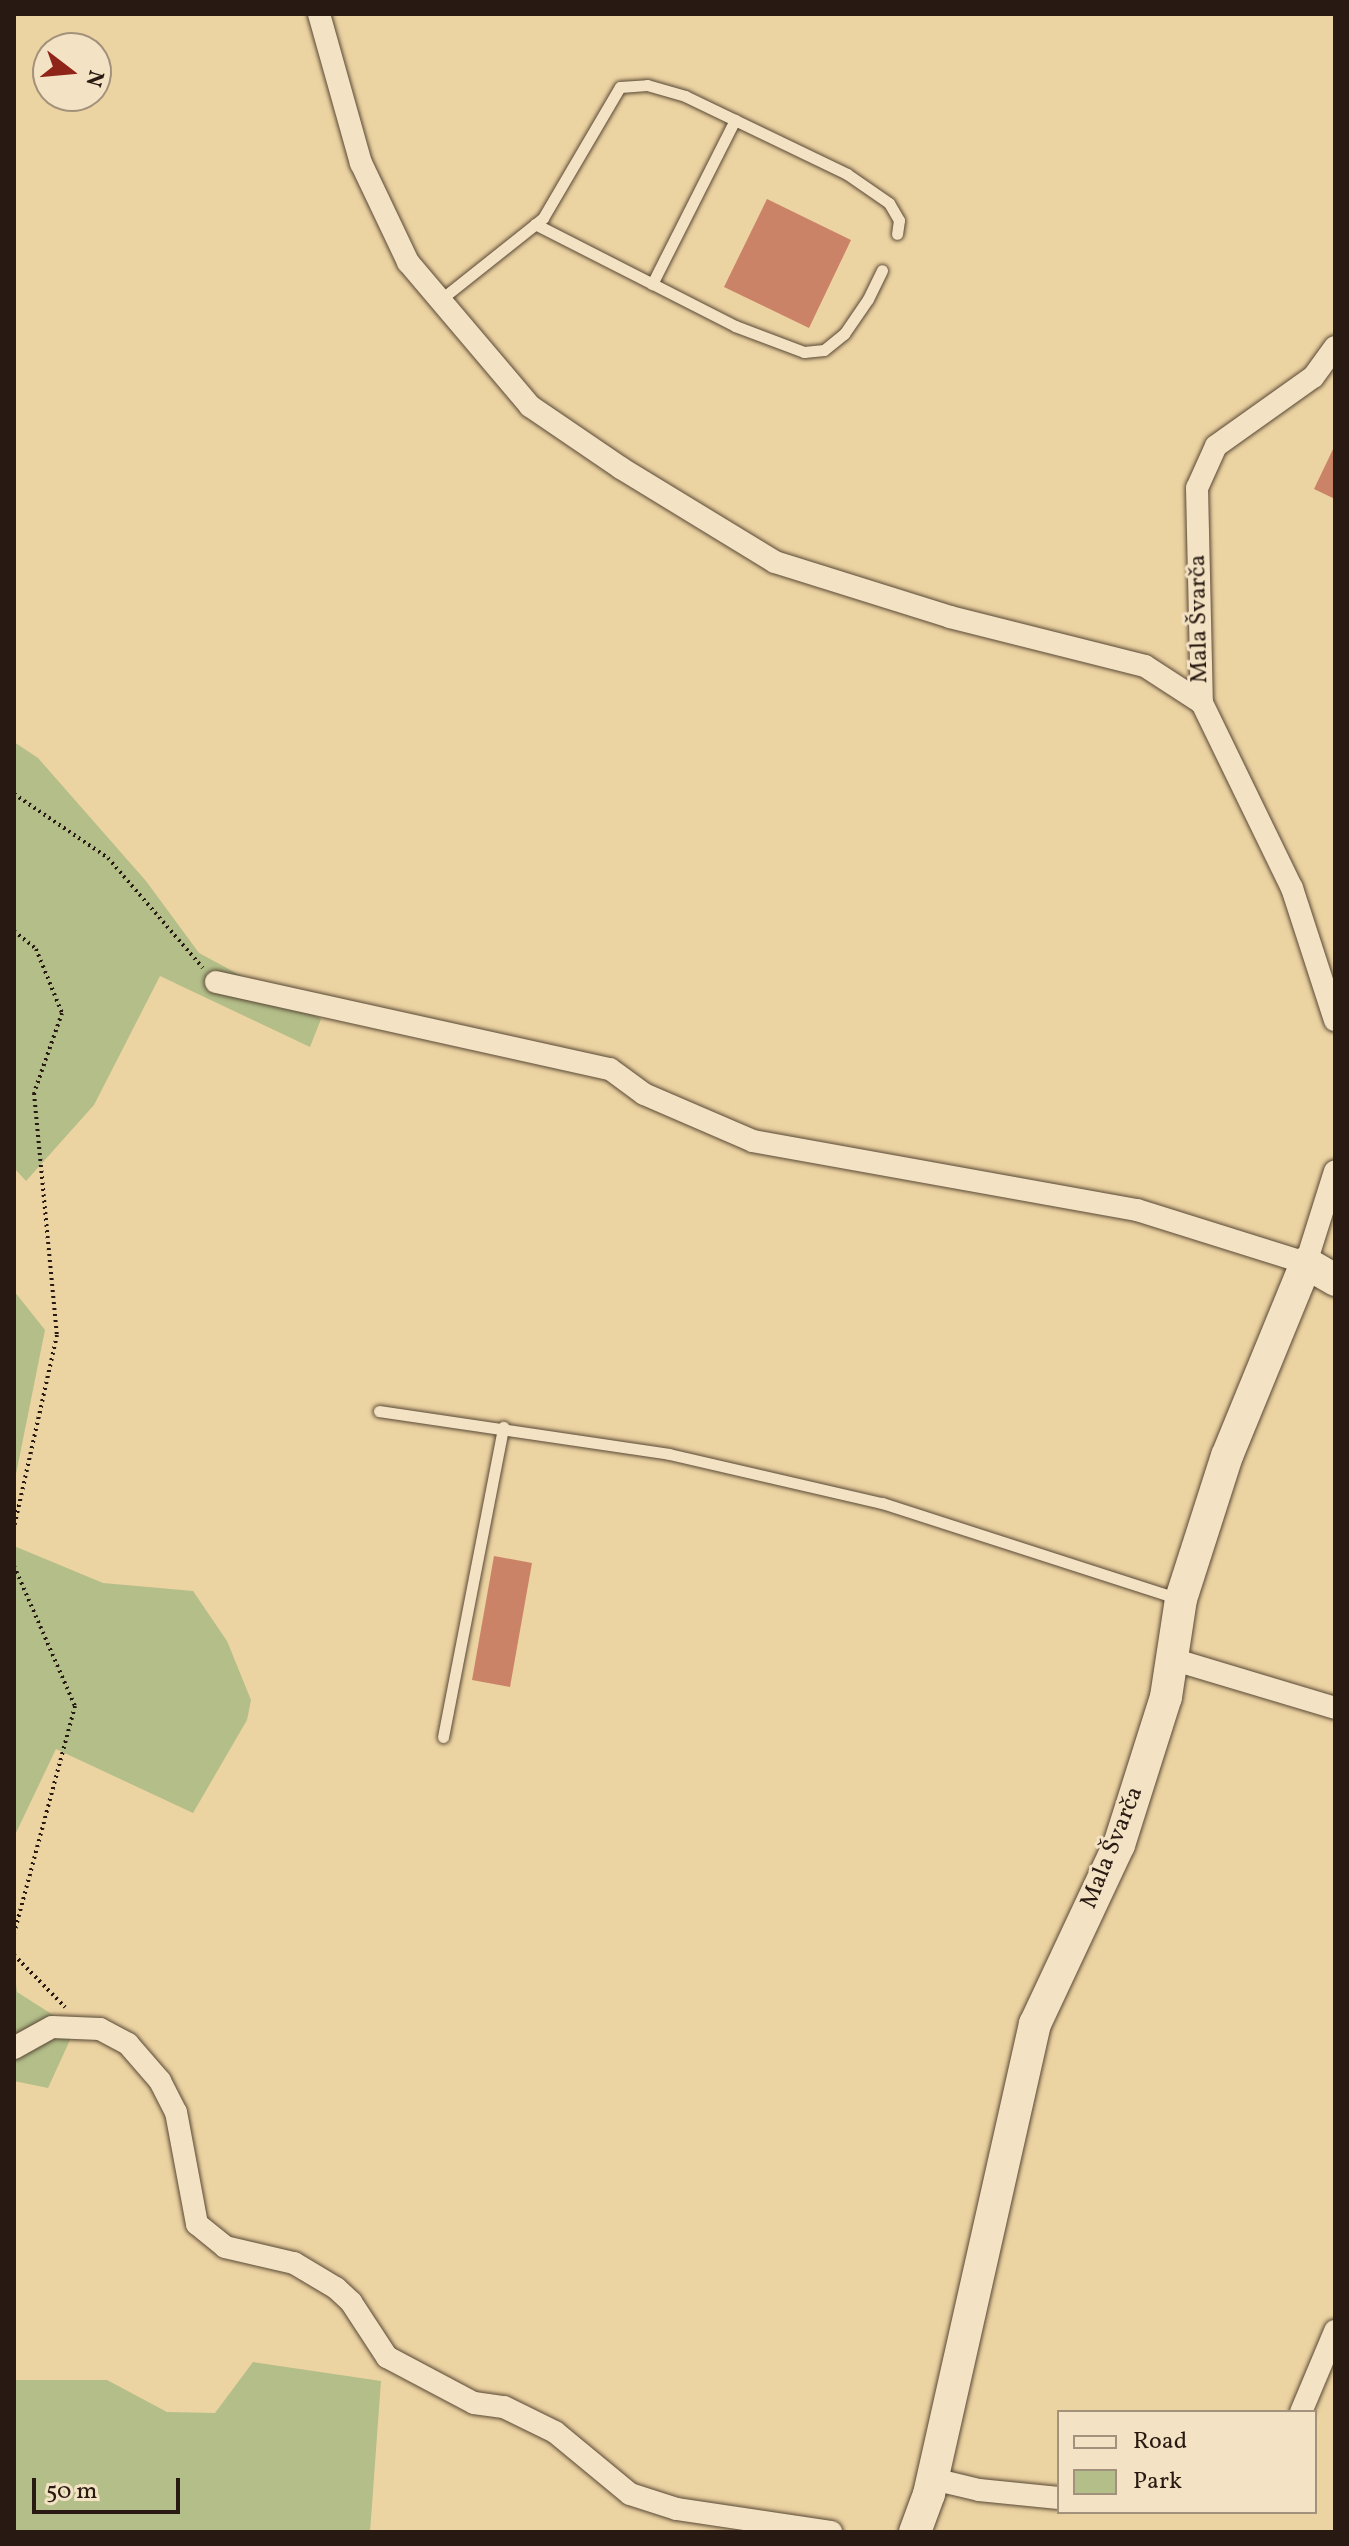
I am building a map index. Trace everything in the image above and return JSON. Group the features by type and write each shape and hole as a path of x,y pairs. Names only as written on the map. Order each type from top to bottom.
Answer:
{"street":[{"path":"319,14 361,163 408,262 530,406 621,468 775,562 950,617 1145,666 1202,703"},
{"name":"Mala Švarča","path":"1335,347 1313,377 1216,446 1197,488 1202,703 1292,888 1335,1020"},
{"path":"216,982 610,1069 644,1094 753,1141 1137,1210 1306,1263 1335,1280"},
{"name":"Mala Švarča","path":"915,2532 933,2479 1035,2024 1119,1845 1166,1697 1181,1599 1227,1456 1306,1263 1335,1171"},
{"path":"1172,1659 1335,1708"},
{"path":"14,2048 52,2027 100,2029 128,2044 160,2081 176,2112 197,2224 225,2247 294,2263 336,2288 351,2302 387,2357 474,2403 504,2407 555,2432 630,2494 677,2509 831,2532"},
{"path":"1302,2410 1335,2331"},
{"path":"933,2479 979,2490 1057,2498"}],"lane":[{"path":"440,300 543,218 620,87 647,85 685,96 847,174 889,203 899,220 897,234"},
{"path":"652,284 735,120"},
{"path":"535,224 735,326 804,352 824,350 844,334 882,270"},
{"path":"379,1411 669,1454 882,1503 1181,1599"},
{"path":"443,1737 503,1427"}],"path":[{"path":"14,794 108,858 216,982"},
{"path":"14,931 36,949 62,1013 34,1093 57,1335 14,1527"},
{"path":"14,1566 75,1706 14,1933"},
{"path":"14,1955 84,2027"}],"green space":[{"path":"14,742 38,758 146,881 199,953 321,1019 310,1047 160,976 94,1105 26,1181 14,1168"},
{"path":"14,1291 45,1330 14,1484"},
{"path":"14,1546 103,1583 193,1591 227,1641 251,1700 247,1720 193,1813 56,1749 14,1837"},
{"path":"14,1967 17,1992 75,2029 48,2088 14,2081"},
{"path":"253,2362 381,2381 370,2532 14,2532 14,2380 107,2380 167,2412 215,2413"}],"building":[{"path":"767,199 851,240 809,328 724,287"},
{"path":"1335,445 1335,499 1314,489"},
{"path":"494,1556 532,1563 510,1687 472,1680"}]}
